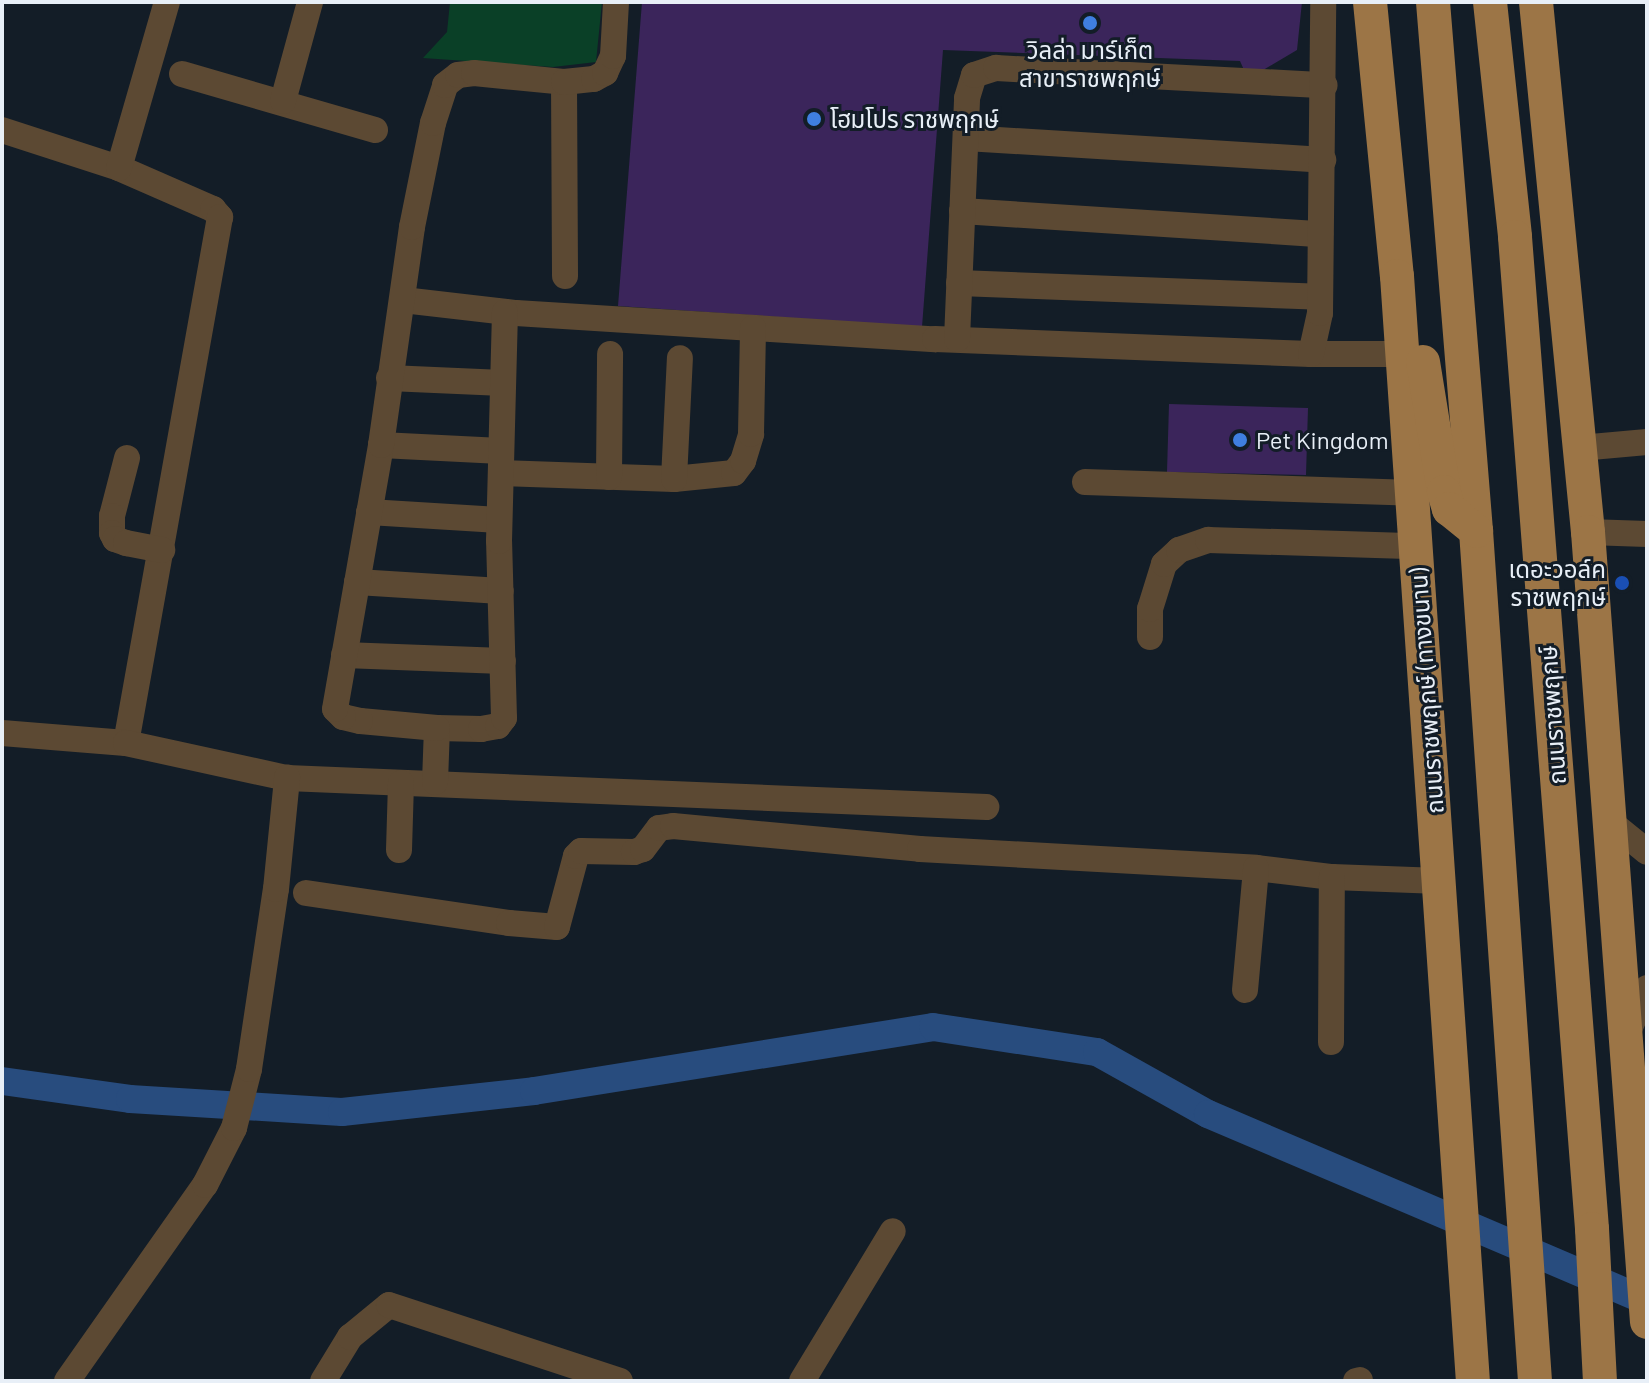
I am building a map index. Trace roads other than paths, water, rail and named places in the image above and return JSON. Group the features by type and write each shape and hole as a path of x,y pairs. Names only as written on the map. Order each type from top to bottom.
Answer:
{"main road":[{"name":"ถนนราชพฤกษ์ (ทางขนาน)","path":"1370,2 1397,276 1473,1381"},
{"path":"1433,2 1476,531 1535,1381"},
{"name":"ถนนราชพฤกษ์","path":"1490,2 1515,237 1592,1229 1600,1381"},
{"path":"1515,237 1527,203 1529,52 1538,18"},
{"path":"1538,18 1588,532 1647,1322"},
{"path":"1397,276 1413,302 1449,509 1476,531"}],"street":[{"path":"119,168 167,2"},
{"path":"283,101 310,2"},
{"path":"505,312 499,520 502,723 481,729 437,728 396,726 343,717 335,709 381,445 412,227 433,123 445,85 458,75 474,73 564,82 594,79 610,65 616,2"},
{"path":"1311,354 1320,297 1325,85 1323,2"},
{"path":"957,339 967,98 974,75 996,68 1325,85"},
{"path":"182,74 375,130"},
{"path":"564,82 565,276"},
{"path":"2,130 119,168 213,209 220,217 126,743"},
{"path":"966,138 1323,160"},
{"path":"962,211 1320,234"},
{"path":"959,283 1320,297"},
{"path":"403,300 505,312 753,328 1311,354 1402,354"},
{"path":"381,445 609,477 674,479 734,473 743,461 751,434 753,328"},
{"path":"609,477 610,354"},
{"path":"674,479 680,358"},
{"path":"389,378 503,383"},
{"path":"1580,448 1647,442"},
{"path":"127,458 112,516 112,533 115,539 126,543 162,550"},
{"path":"1085,482 1413,493"},
{"path":"369,512 499,520"},
{"path":"1588,532 1647,534"},
{"path":"1150,637 1150,609 1164,564 1179,550 1208,540 1416,546"},
{"path":"357,582 501,591"},
{"path":"344,655 503,661"},
{"path":"435,782 437,728"},
{"path":"2,733 126,743 287,778 986,807"},
{"path":"67,1381 205,1185 234,1128 249,1069 276,889 287,778"},
{"path":"399,850 401,783"},
{"path":"920,849 923,805"},
{"path":"1609,821 1647,852"},
{"path":"306,893 557,927 576,856 581,851 634,852 643,849 659,828 673,826 920,849 1256,868 1332,877 1440,881"},
{"path":"1245,990 1256,868"},
{"path":"1331,1042 1332,877"},
{"path":"1627,1034 1647,988"},
{"path":"802,1381 893,1231"},
{"path":"323,1381 350,1337 389,1305 620,1381"}],"waterway":[{"path":"2,1081 130,1099 342,1112 534,1091 933,1027 1097,1052 1208,1114 1647,1301"}],"place":[{"name":"วิลล่า มาร์เก็ต สาขาราชพฤกษ์","path":"1090,23"},
{"name":"โฮมโปร ราชพฤกษ์","path":"814,119"},
{"name":"Pet Kingdom","path":"1240,440"},
{"name":"เดอะวอล์ค ราชพฤกษ์","path":"1622,583"}]}
